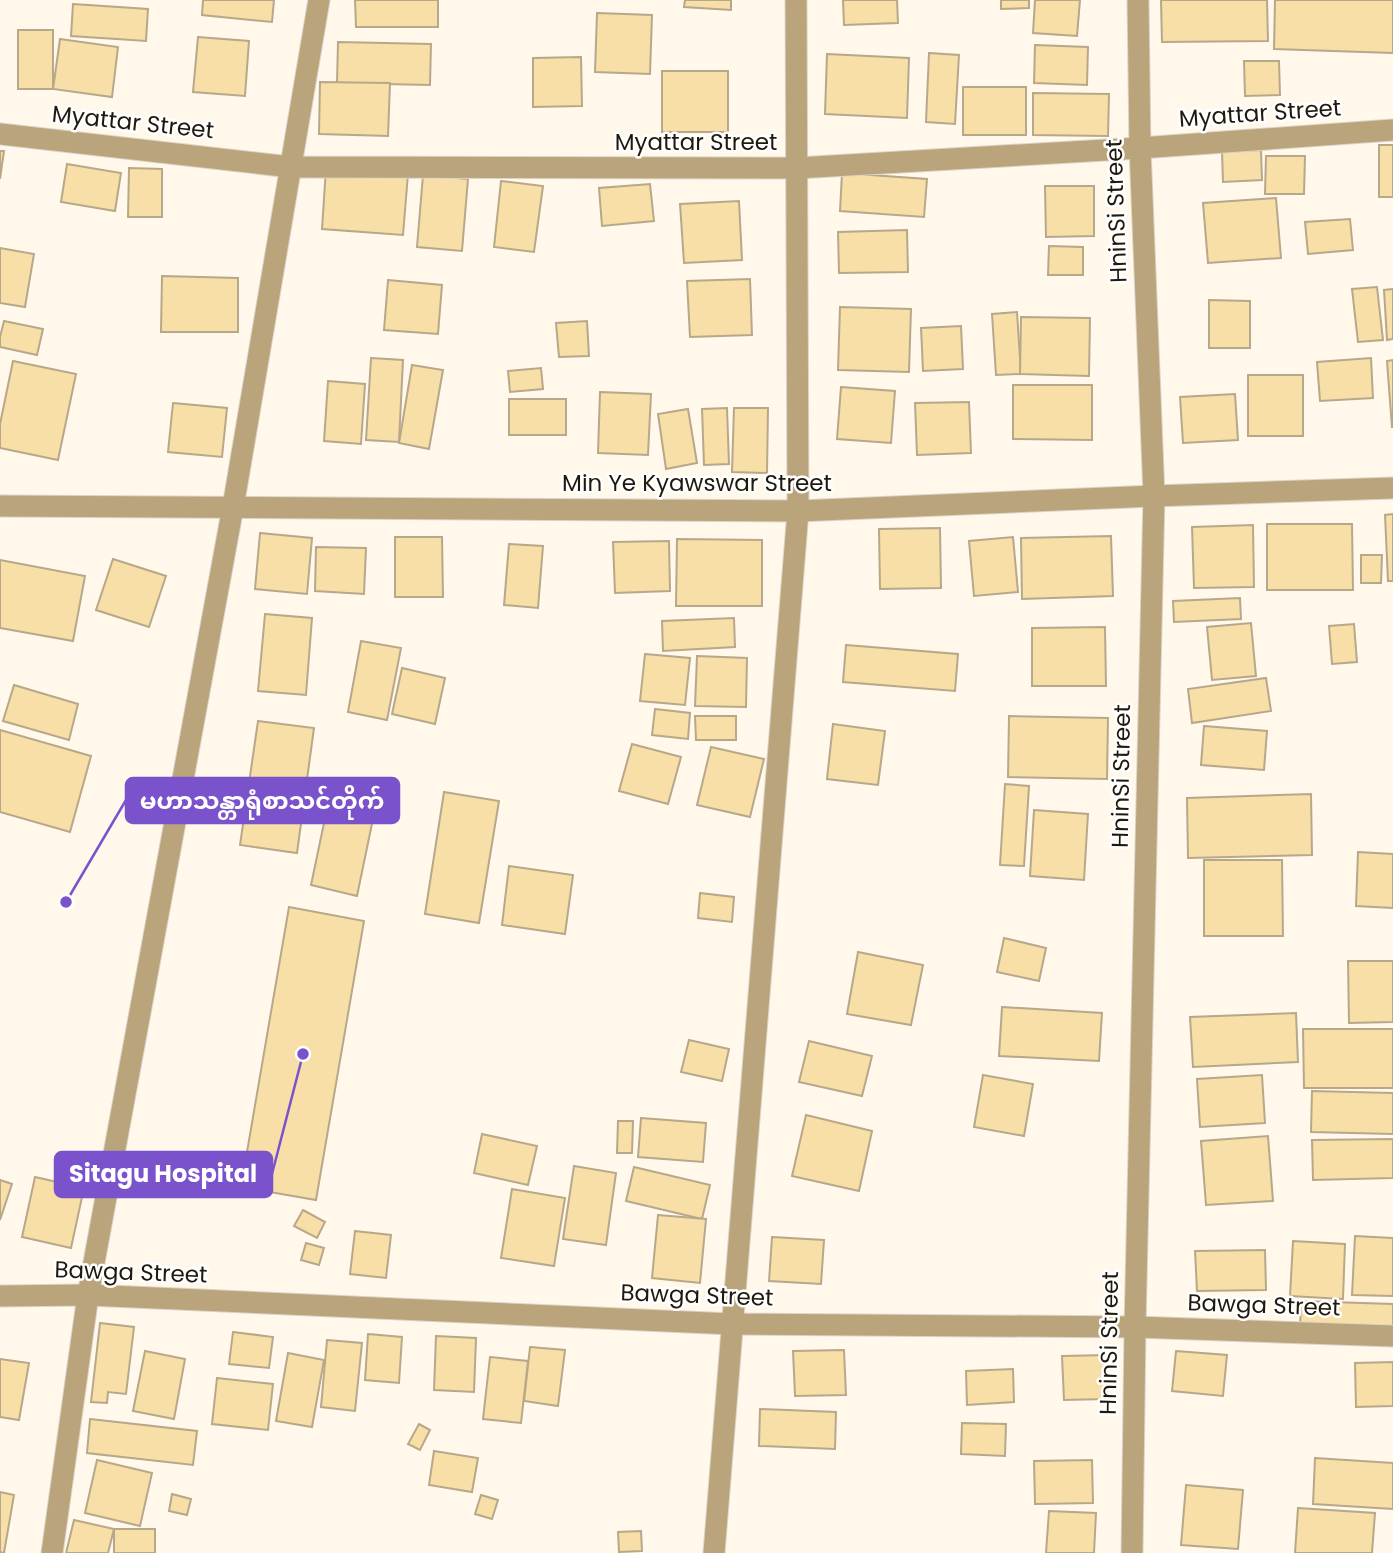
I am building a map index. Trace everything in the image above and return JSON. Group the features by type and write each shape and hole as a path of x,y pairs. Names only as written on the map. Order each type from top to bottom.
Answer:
{"street":[{"path":"52,1553 88,1295 233,507 319,0"},
{"path":"714,1553 798,511 796,0"},
{"name":"HninSi Street","path":"1132,1553 1154,496 1140,148 1138,0"},
{"name":"Myattar Street","path":"0,134 291,167 797,168 1393,130"},
{"name":"Min Ye Kyawswar Street","path":"0,506 798,511 1393,488"},
{"name":"Bawga Street","path":"0,1296 88,1295 733,1324 1135,1326 1393,1336"}],"building":[{"path":"203,0 274,0 272,22 202,15"},
{"path":"355,0 438,0 438,27 356,27"},
{"path":"685,0 731,0 731,10 684,7"},
{"path":"843,0 897,0 898,23 844,25"},
{"path":"1001,0 1029,0 1029,8 1001,9"},
{"path":"1035,0 1080,0 1077,36 1033,33"},
{"path":"1161,0 1267,0 1268,41 1162,42"},
{"path":"1275,0 1393,0 1393,53 1274,49"},
{"path":"73,4 148,9 146,41 71,36"},
{"path":"597,13 652,15 650,74 595,72"},
{"path":"18,30 53,30 53,89 18,89"},
{"path":"198,37 249,41 245,96 193,92"},
{"path":"60,39 118,47 112,97 53,89"},
{"path":"338,42 431,44 430,85 337,83"},
{"path":"1035,45 1088,47 1087,85 1034,83"},
{"path":"929,53 959,55 955,124 926,122"},
{"path":"827,54 909,58 907,118 825,114"},
{"path":"581,57 582,106 533,107 533,58"},
{"path":"1244,61 1279,61 1280,95 1245,96"},
{"path":"662,71 728,71 728,132 662,132"},
{"path":"320,82 390,83 388,136 319,134"},
{"path":"963,87 1026,87 1026,135 963,135"},
{"path":"1033,93 1109,94 1108,136 1033,135"},
{"path":"1379,145 1393,145 1393,197 1379,197"},
{"path":"1261,150 1262,180 1223,182 1222,152"},
{"path":"0,151 4,151 0,179"},
{"path":"1266,156 1305,156 1304,194 1265,194"},
{"path":"67,164 121,173 115,211 61,202"},
{"path":"129,168 162,169 162,217 128,217"},
{"path":"326,168 408,174 403,235 322,229"},
{"path":"842,173 927,179 924,217 840,211"},
{"path":"423,175 468,179 462,251 417,247"},
{"path":"501,181 543,186 534,252 494,247"},
{"path":"650,184 654,221 602,226 599,188"},
{"path":"1045,186 1094,186 1094,236 1046,237"},
{"path":"1276,198 1281,258 1208,263 1203,203"},
{"path":"739,201 742,260 684,263 680,204"},
{"path":"1350,219 1353,250 1308,254 1305,222"},
{"path":"907,230 908,272 839,273 838,232"},
{"path":"1049,246 1083,247 1083,275 1048,275"},
{"path":"0,248 34,254 25,307 0,303"},
{"path":"162,276 238,278 238,332 161,332"},
{"path":"750,279 752,335 690,337 687,281"},
{"path":"388,280 442,285 438,334 384,330"},
{"path":"1377,287 1383,340 1358,342 1352,289"},
{"path":"1393,289 1393,339 1387,340 1384,290"},
{"path":"1209,300 1250,301 1250,348 1209,348"},
{"path":"840,307 911,309 909,372 838,370"},
{"path":"1017,312 1021,374 996,375 992,314"},
{"path":"1021,317 1090,318 1089,376 1020,374"},
{"path":"4,321 43,329 37,355 0,347"},
{"path":"587,321 589,356 559,357 556,323"},
{"path":"961,326 963,369 923,371 921,328"},
{"path":"371,358 403,360 399,442 366,440"},
{"path":"1371,358 1373,398 1320,401 1317,362"},
{"path":"1393,360 1393,427 1392,427 1387,361"},
{"path":"13,361 76,374 58,460 0,448 0,424"},
{"path":"412,365 443,370 429,449 399,443"},
{"path":"541,368 543,389 510,392 508,371"},
{"path":"1248,375 1303,375 1303,436 1248,436"},
{"path":"328,381 365,384 361,444 324,441"},
{"path":"1013,385 1092,385 1092,440 1013,439"},
{"path":"841,387 895,391 891,443 837,439"},
{"path":"600,392 651,394 648,455 598,453"},
{"path":"1235,394 1238,440 1183,443 1180,397"},
{"path":"509,399 566,399 566,435 509,435"},
{"path":"969,402 971,453 917,455 915,403"},
{"path":"173,403 227,408 222,457 168,452"},
{"path":"727,408 729,464 704,465 702,409"},
{"path":"734,408 768,408 767,473 732,472"},
{"path":"688,409 697,463 666,469 658,414"},
{"path":"1393,514 1393,581 1388,581 1385,515"},
{"path":"1267,524 1352,524 1353,590 1267,590"},
{"path":"1253,525 1254,587 1194,588 1192,527"},
{"path":"940,528 941,588 880,589 879,529"},
{"path":"260,533 312,538 307,594 255,589"},
{"path":"1111,536 1113,596 1022,599 1021,538"},
{"path":"395,537 442,537 443,597 395,597"},
{"path":"1013,537 1018,592 974,596 969,541"},
{"path":"677,539 762,540 762,606 676,606"},
{"path":"669,541 670,591 615,593 613,542"},
{"path":"509,544 543,546 538,608 504,605"},
{"path":"316,547 366,548 364,594 315,591"},
{"path":"1361,555 1382,555 1381,583 1361,583"},
{"path":"113,559 166,576 149,627 96,610"},
{"path":"0,560 85,576 73,641 0,628"},
{"path":"1240,598 1241,619 1174,622 1173,601"},
{"path":"265,614 312,618 306,695 258,691"},
{"path":"734,618 735,647 663,651 662,621"},
{"path":"1251,623 1256,676 1212,680 1207,627"},
{"path":"1354,624 1357,662 1332,664 1329,626"},
{"path":"1105,627 1106,686 1032,686 1032,628"},
{"path":"361,641 401,648 387,720 348,712"},
{"path":"846,645 958,654 955,691 843,682"},
{"path":"645,654 690,658 685,705 640,701"},
{"path":"697,656 747,658 746,707 695,706"},
{"path":"402,668 445,678 435,724 392,714"},
{"path":"1266,678 1271,711 1192,723 1188,689"},
{"path":"14,685 78,704 69,740 3,721"},
{"path":"655,709 690,713 688,739 652,735"},
{"path":"695,716 736,716 736,740 696,740"},
{"path":"1009,716 1108,718 1107,779 1008,777"},
{"path":"258,721 314,728 297,853 240,845"},
{"path":"833,724 885,731 878,785 827,779"},
{"path":"1204,726 1267,731 1264,770 1201,765"},
{"path":"0,730 91,756 70,832 0,812"},
{"path":"632,744 681,757 668,804 619,791"},
{"path":"711,747 764,759 750,817 697,805"},
{"path":"1005,784 1029,786 1024,866 1000,865"},
{"path":"444,792 499,801 479,923 425,914"},
{"path":"1311,794 1312,855 1188,858 1187,798"},
{"path":"328,804 374,814 357,896 311,885"},
{"path":"1034,810 1088,814 1084,880 1030,876"},
{"path":"1358,852 1393,854 1393,908 1356,906"},
{"path":"1204,860 1282,860 1283,936 1204,936"},
{"path":"509,866 573,875 565,934 502,925"},
{"path":"700,893 734,897 732,922 698,918"},
{"path":"289,907 364,921 316,1200 241,1187"},
{"path":"1004,938 1046,948 1039,981 997,972"},
{"path":"858,952 923,965 911,1025 847,1014"},
{"path":"1348,961 1393,961 1393,1022 1349,1023"},
{"path":"1002,1007 1102,1013 1099,1061 999,1056"},
{"path":"1296,1013 1298,1062 1193,1067 1190,1017"},
{"path":"1303,1029 1393,1029 1393,1088 1304,1088"},
{"path":"689,1040 729,1049 722,1081 681,1072"},
{"path":"809,1041 872,1056 862,1096 799,1082"},
{"path":"983,1075 1033,1084 1024,1136 974,1127"},
{"path":"1262,1075 1265,1123 1200,1127 1197,1079"},
{"path":"1312,1091 1393,1093 1393,1134 1311,1132"},
{"path":"806,1115 872,1131 859,1191 792,1176"},
{"path":"641,1118 706,1123 703,1162 638,1157"},
{"path":"618,1121 633,1121 632,1153 617,1153"},
{"path":"482,1134 537,1146 528,1185 474,1173"},
{"path":"1268,1136 1273,1201 1206,1205 1201,1141"},
{"path":"1393,1139 1393,1178 1313,1180 1312,1140"},
{"path":"574,1166 616,1173 606,1245 563,1239"},
{"path":"634,1167 710,1185 702,1219 626,1201"},
{"path":"35,1177 84,1188 71,1248 22,1237"},
{"path":"0,1180 12,1184 0,1220"},
{"path":"512,1189 565,1198 554,1266 501,1258"},
{"path":"303,1210 325,1222 317,1238 294,1226"},
{"path":"658,1215 706,1219 700,1283 652,1278"},
{"path":"355,1231 391,1235 386,1278 350,1274"},
{"path":"1355,1236 1393,1238 1393,1296 1352,1295"},
{"path":"772,1237 824,1240 821,1284 769,1281"},
{"path":"1293,1241 1345,1244 1343,1299 1290,1296"},
{"path":"306,1243 324,1248 319,1265 301,1260"},
{"path":"1265,1250 1266,1290 1197,1291 1195,1251"},
{"path":"1301,1301 1393,1304 1393,1331 1300,1327"},
{"path":"100,1323 134,1327 126,1394 108,1392 107,1403 91,1402"},
{"path":"233,1332 273,1337 269,1368 229,1364"},
{"path":"368,1334 402,1337 399,1383 365,1380"},
{"path":"436,1336 476,1338 474,1392 434,1390"},
{"path":"327,1340 362,1343 355,1411 321,1407"},
{"path":"530,1347 565,1350 558,1406 524,1401"},
{"path":"844,1350 846,1395 795,1396 793,1351"},
{"path":"145,1351 185,1359 174,1419 133,1411"},
{"path":"1176,1351 1227,1355 1223,1396 1172,1391"},
{"path":"288,1353 324,1360 312,1427 276,1421"},
{"path":"1106,1355 1107,1399 1064,1400 1062,1356"},
{"path":"490,1357 528,1361 521,1423 483,1419"},
{"path":"0,1359 29,1363 19,1420 0,1417"},
{"path":"1393,1362 1393,1406 1356,1407 1355,1363"},
{"path":"1013,1369 1014,1402 967,1405 966,1371"},
{"path":"217,1378 273,1384 268,1430 212,1424"},
{"path":"760,1409 836,1412 835,1449 759,1446"},
{"path":"90,1419 197,1431 193,1465 87,1453"},
{"path":"962,1423 1006,1424 1005,1456 961,1454"},
{"path":"419,1424 430,1430 420,1450 408,1444"},
{"path":"434,1451 478,1458 472,1492 429,1485"},
{"path":"1315,1458 1393,1463 1393,1509 1313,1504"},
{"path":"97,1460 152,1473 140,1526 85,1513"},
{"path":"1092,1460 1093,1503 1035,1504 1034,1461"},
{"path":"1186,1485 1243,1490 1238,1549 1181,1545"},
{"path":"0,1492 14,1495 4,1553 0,1552"},
{"path":"172,1494 191,1499 187,1515 169,1511"},
{"path":"481,1495 498,1500 492,1519 475,1514"},
{"path":"1298,1508 1375,1513 1372,1553 1295,1553"},
{"path":"1049,1511 1096,1513 1094,1553 1046,1553"},
{"path":"74,1520 114,1529 108,1553 66,1553"},
{"path":"114,1529 155,1529 155,1553 114,1553"},
{"path":"641,1531 642,1551 619,1552 618,1532"}],"place":[{"name":"မဟာသန္တာရုံစာသင်တိုက်","path":"66,902"},
{"name":"Sitagu Hospital","path":"303,1054"}]}
